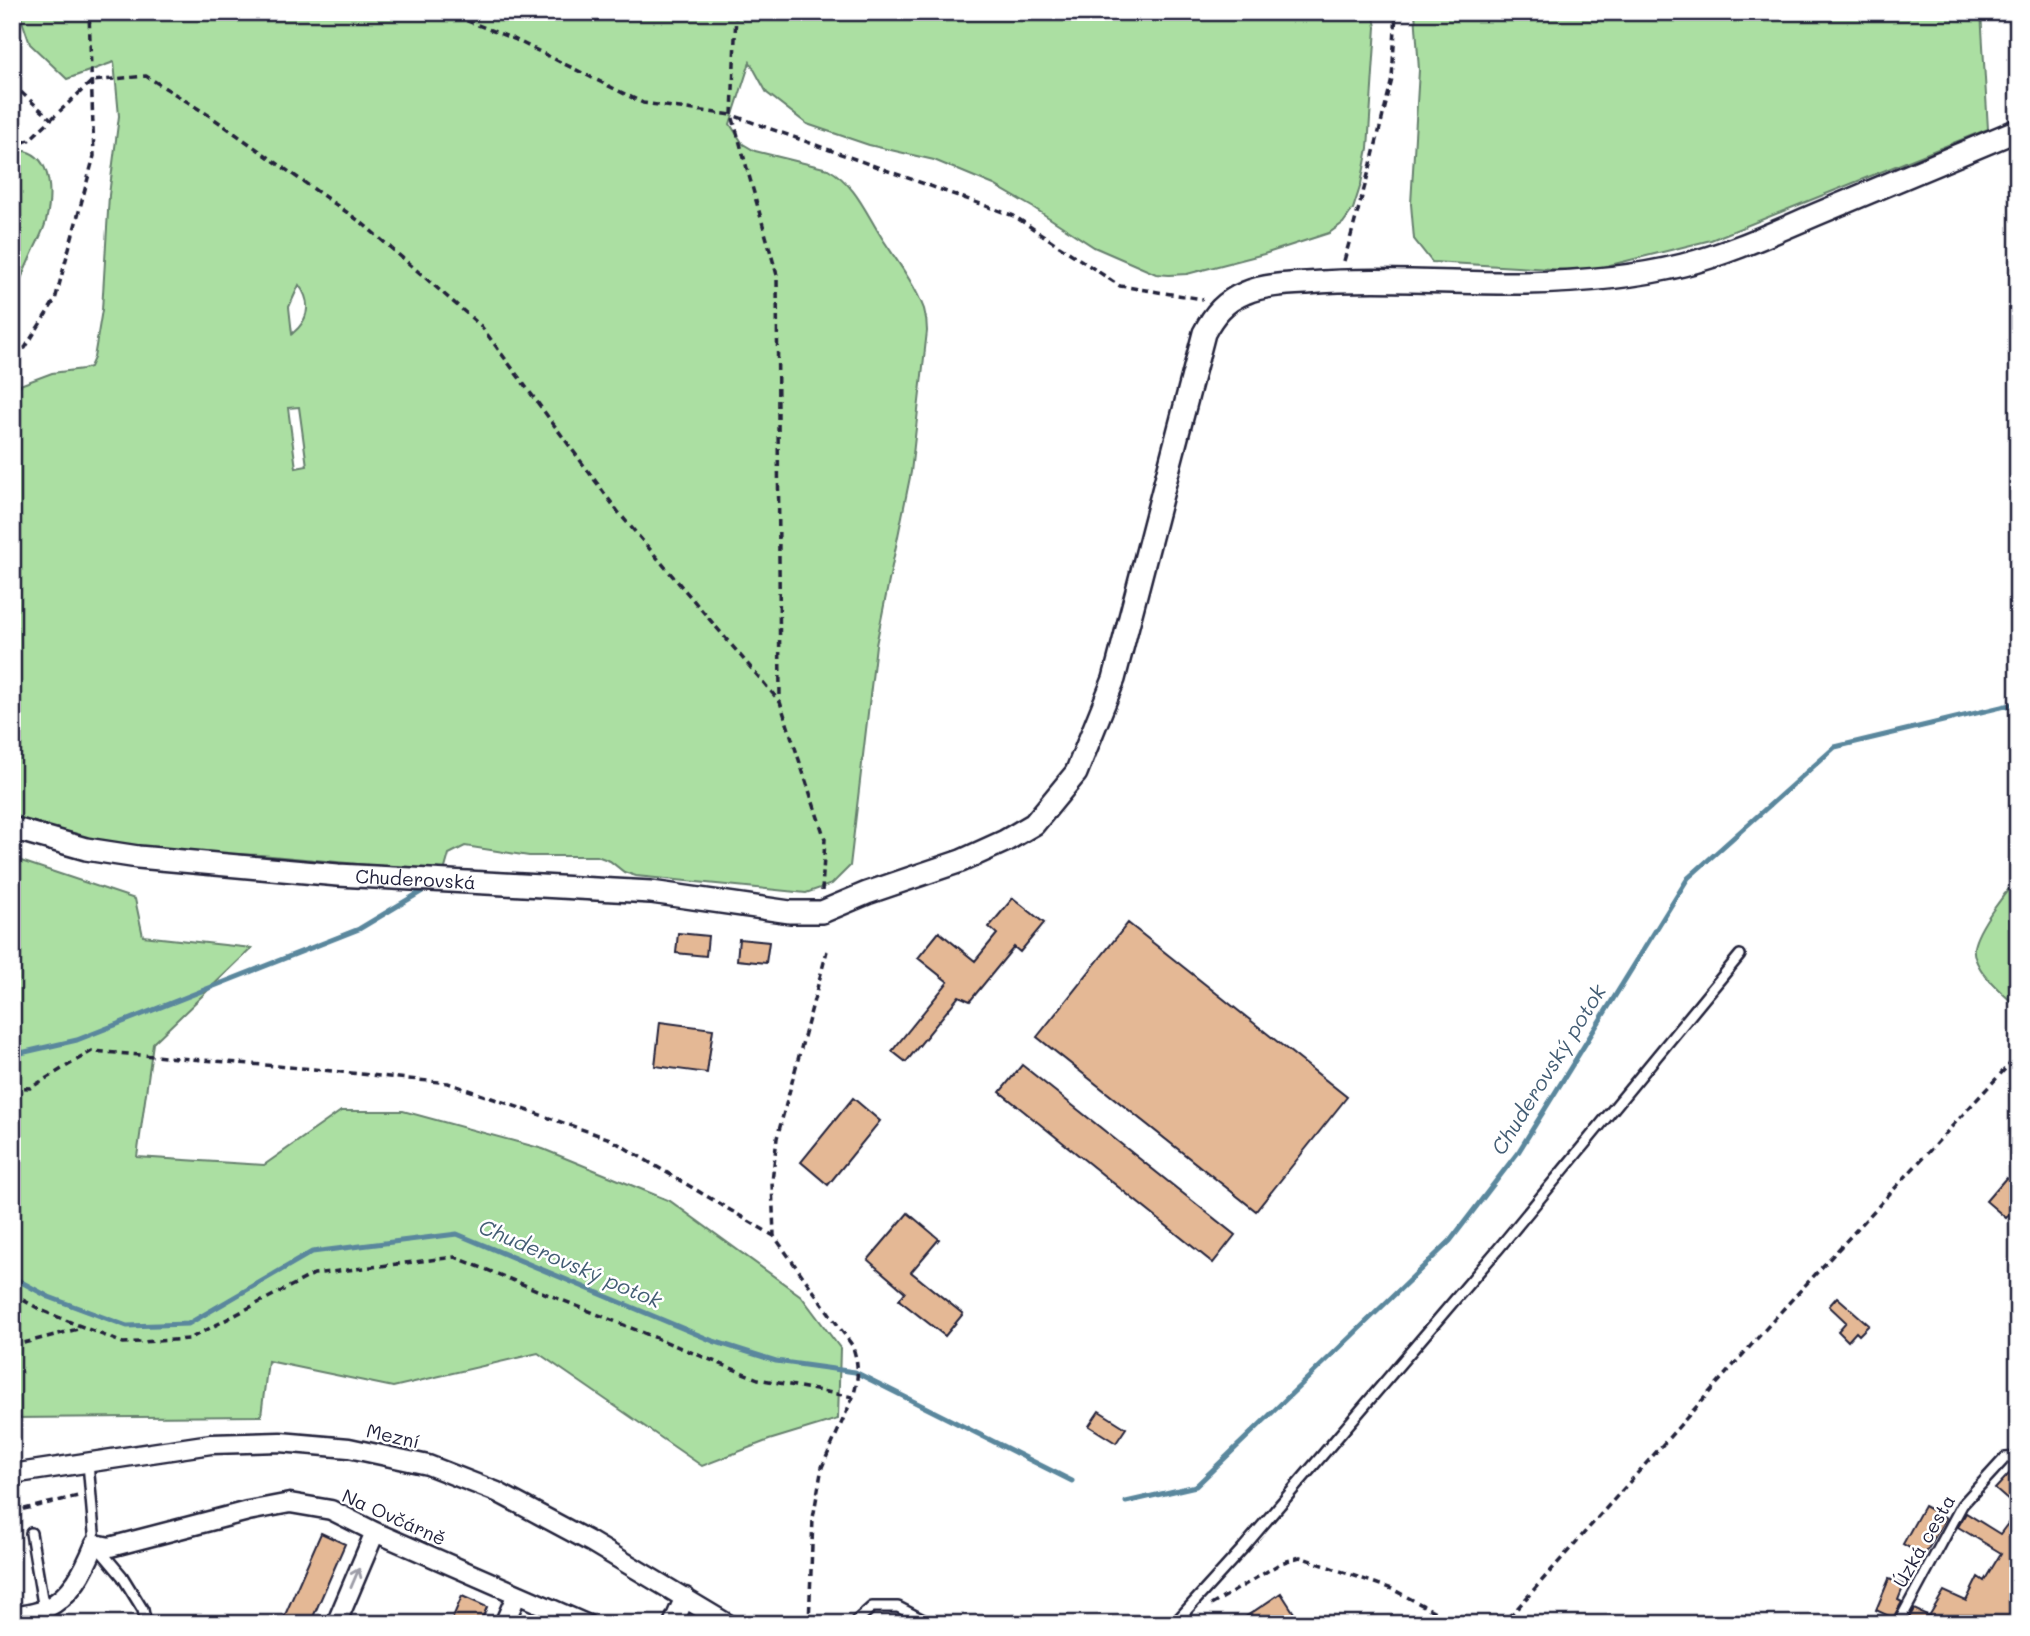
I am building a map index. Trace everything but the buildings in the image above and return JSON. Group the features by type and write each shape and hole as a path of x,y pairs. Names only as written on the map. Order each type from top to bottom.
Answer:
{"street":[{"path":"822,912 867,893 961,861 1005,841 1034,824 1076,774 1114,679 1204,333 1213,314 1227,303 1245,293 1267,287 1338,280 1589,280 1684,265 1750,242 2018,130"},
{"name":"Chuderovská","path":"12,828 86,849 138,857 423,880 651,892 790,912 822,912"},
{"name":"Mezní","path":"12,1474 211,1444 280,1442 349,1448 428,1465 497,1492 592,1542 728,1624"},
{"name":"Na Ovčárně","path":"95,1544 110,1547 248,1511 290,1503 331,1510 375,1532 586,1624"},
{"path":"335,1624 375,1532"},
{"path":"12,1617 44,1610 67,1593 84,1571 95,1544"},
{"path":"504,1624 516,1594"},
{"path":"673,1624 685,1597"}],"lane":[{"path":"1174,1624 1244,1547 1499,1248 1740,955"},
{"name":"Úzká cesta","path":"1898,1624 1962,1505 2005,1458 2018,1457"},
{"path":"88,1463 95,1544 122,1576 143,1610 146,1624"},
{"path":"31,1533 44,1610"},
{"path":"853,1624 872,1607 898,1607 931,1624"}],"path":[{"path":"12,351 25,348 55,300 94,156 89,12"},
{"path":"444,12 514,39 643,103 732,115 1014,216 1119,286 1227,303"},
{"path":"736,12 732,115 777,275 780,702 825,839 822,912"},
{"path":"1338,280 1392,79 1396,12"},
{"path":"12,147 29,140 92,81 146,76 211,116 362,223 481,326 619,513 780,702"},
{"path":"12,84 51,119"},
{"path":"774,1236 772,1182 777,1138 827,951"},
{"path":"12,1087 30,1088 92,1051 448,1083 610,1139 774,1236 852,1345 858,1362 853,1397 822,1466 813,1518 809,1624"},
{"path":"1499,1624 1514,1612 1786,1306 2016,1056"},
{"path":"12,1294 43,1311 123,1343 189,1339 314,1275 454,1257 758,1379 853,1397"},
{"path":"12,1346 85,1328"},
{"path":"12,1512 90,1493"},
{"path":"1202,1610 1281,1563 1300,1557 1392,1589 1458,1624"}],"green space":[{"path":"19,12 1373,12 1376,27 1368,148 1353,209 1343,223 1329,233 1264,254 1187,274 1156,274 1094,247 994,185 934,160 869,145 807,124 767,93 750,62 730,124 743,144 755,151 828,169 846,183 910,281 924,309 927,326 911,472 876,645 850,866 832,884 806,893 636,876 597,856 529,856 465,846 449,854 444,872 261,855 131,851 37,828 12,817 12,388 52,373 90,367 94,358 102,310 109,195 119,116 114,62 67,79 30,44","holes":["299,285 306,298 307,311 302,323 292,334 289,307","299,407 307,466 296,468 288,408"]},
{"path":"1415,12 1981,12 1988,129 1711,240 1586,271 1432,262 1414,239 1411,204 1419,70"},
{"path":"25,151 34,155 46,170 49,201 43,230 12,301 12,152"},
{"path":"12,858 135,899 143,936 252,948 153,1043 137,1157 264,1165 341,1111 403,1111 543,1149 670,1201 801,1296 840,1348 838,1419 769,1440 702,1466 538,1353 393,1387 268,1361 261,1416 12,1418"},
{"path":"2018,878 2018,1008 1983,973 1974,950 1976,939 1986,921"}],"waterway":[{"name":"Chuderovský potok","path":"1126,1502 1196,1486 1450,1241 1519,1151 1688,878 1835,747 2018,703"},
{"path":"12,1055 77,1040 359,929 429,887"},
{"name":"Chuderovský potok","path":"12,1277 49,1297 127,1326 188,1324 312,1252 457,1234 713,1341 776,1361 855,1372 1072,1481"}]}
